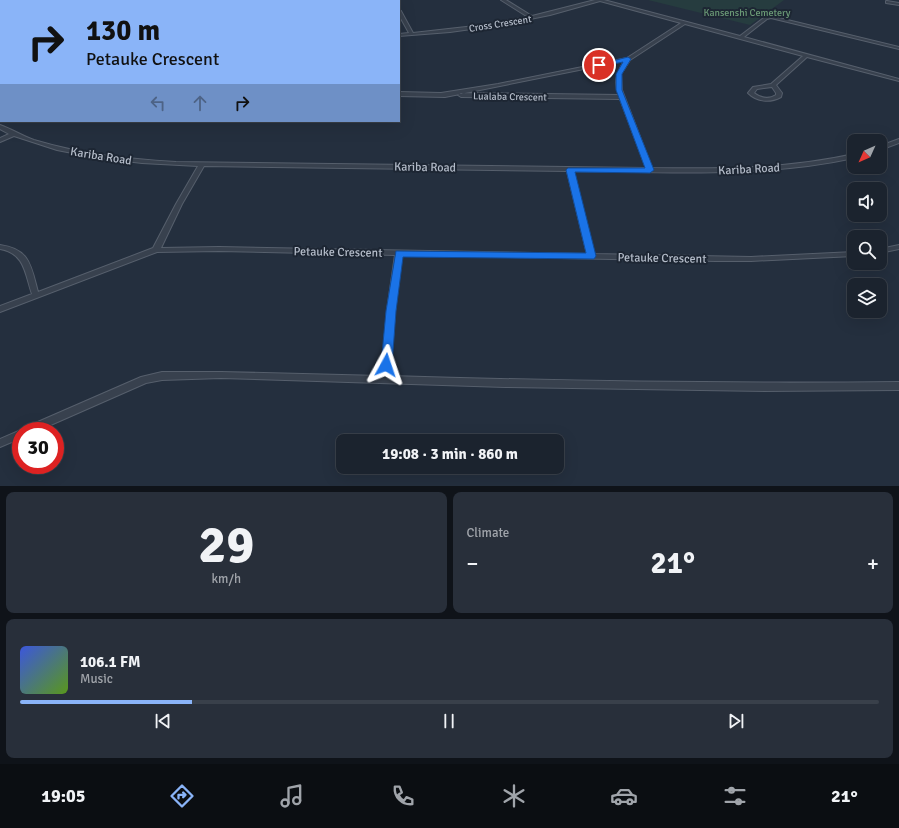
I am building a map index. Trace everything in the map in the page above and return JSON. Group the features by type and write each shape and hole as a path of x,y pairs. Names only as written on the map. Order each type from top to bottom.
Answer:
{"street":[{"path":"503,0 532,18"},
{"path":"599,0 899,80"},
{"name":"Cross Crescent","path":"400,35 467,29 532,18 599,0"},
{"path":"887,2 899,4"},
{"path":"400,13 412,34"},
{"path":"741,38 766,18 771,17 899,48"},
{"path":"475,92 628,59 684,23"},
{"path":"773,85 779,92 779,96 777,98 760,98 751,93 755,88 773,85 806,55"},
{"path":"628,59 618,78 621,97 650,170"},
{"name":"Lualaba Crescent","path":"400,94 440,95 475,92 621,97"},
{"name":"Kariba Road","path":"0,127 14,134 61,149 112,159 202,164 570,170 751,170 819,163 847,157"},
{"path":"0,140 14,134"},
{"path":"887,145 899,141"},
{"path":"156,250 179,204 202,164"},
{"path":"570,170 591,256"},
{"path":"0,247 13,250 20,255 28,269 36,296"},
{"path":"887,250 899,247"},
{"name":"Petauke Crescent","path":"0,309 156,250 219,249 751,259 847,254"},
{"path":"385,379 391,311 399,253"},
{"path":"47,422 136,383 156,376 221,375 765,387 899,386"},
{"path":"0,443 12,438"}],"green space":[{"name":"Kansenshi Cemetery","path":"648,0 784,0 750,25"}],"route":[{"path":"386,365 391,311 399,253 591,256 570,170 650,170 619,90 619,74 628,59 599,65"}]}
